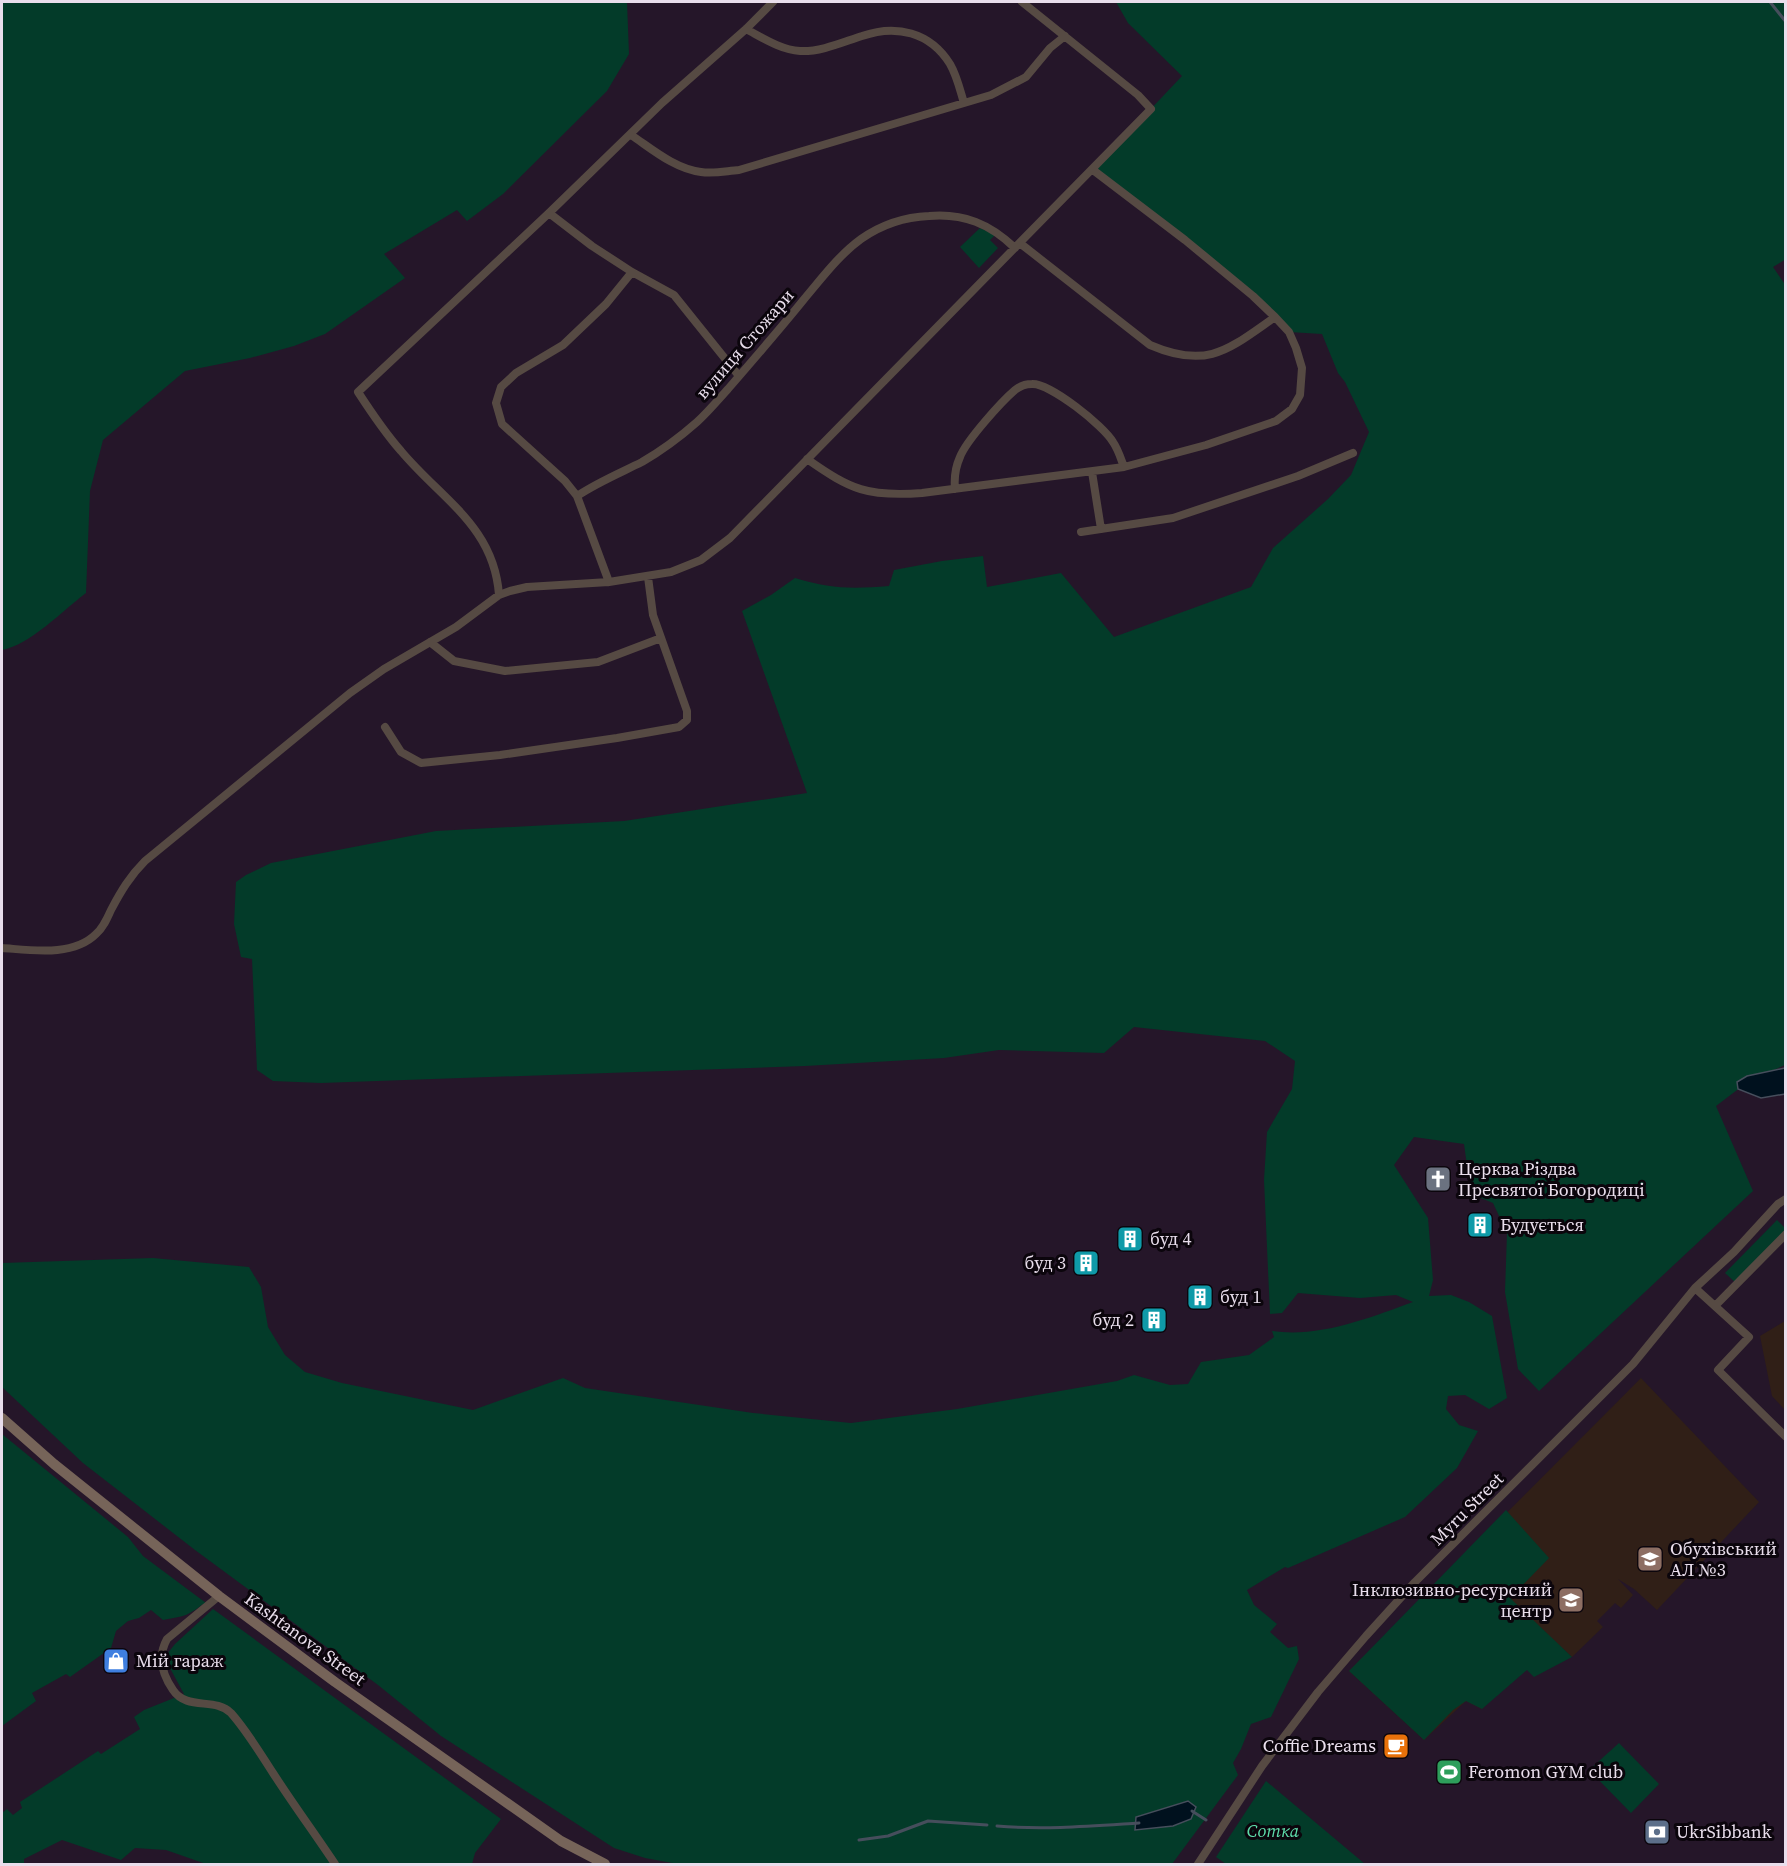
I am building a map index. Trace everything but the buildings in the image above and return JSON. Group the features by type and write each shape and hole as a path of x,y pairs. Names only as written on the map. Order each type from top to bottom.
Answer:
{"main road":[{"name":"Kashtanova Street","path":"2,1418 63,1472 219,1596 335,1682 561,1841 605,1864"}],"street":[{"path":"499,595 498,582 488,549 472,524 400,451 358,392 549,213 662,103 773,2"},
{"path":"2,948 64,949 85,943 97,933 124,884 145,861 350,693 384,669 477,612 499,595 527,587 609,582 670,572 689,566 713,551 745,522 1151,109 1138,95 1022,2"},
{"path":"746,29 775,44 801,51 821,49 884,30 912,33 932,44 944,55 951,67 964,103"},
{"path":"631,135 677,165 699,172 739,170 991,95 1026,77 1050,48 1065,36"},
{"path":"807,459 840,482 855,489 878,494 900,495 1124,467 1206,445 1276,421 1292,408 1300,394 1302,368 1289,332 1253,296 1185,240 1093,170"},
{"path":"549,213 592,246 632,272 674,295 739,376"},
{"name":"вулиця Стожари","path":"577,496 591,486 642,462 699,421 833,265 860,240 881,227 920,216 957,216 973,219 987,226 1018,246 1150,345 1166,352 1205,356 1223,351 1248,337 1275,316"},
{"path":"609,582 577,496 565,481 502,424 495,403 501,387 516,373 563,345 606,304 632,272"},
{"path":"955,489 954,474 960,455 987,420 1016,389 1035,383 1062,397 1100,425 1114,442 1124,467"},
{"path":"1081,532 1173,518 1298,476 1353,453"},
{"path":"1092,472 1101,529"},
{"path":"386,727 401,752 421,763 582,743 679,727 687,720 687,711 653,615 648,577"},
{"path":"430,642 454,661 505,671 598,662 661,638"},
{"name":"Myru Street","path":"1198,1864 1262,1766 1318,1692 1366,1636 1416,1582 1633,1364 1695,1288 1734,1252 1785,1199"},
{"path":"1714,1306 1785,1234"},
{"path":"1695,1288 1749,1337 1718,1370 1785,1437"},
{"path":"219,1596 167,1639 160,1658 164,1675 174,1692 182,1700 218,1706 230,1713 256,1746 335,1864"}],"shaded area":[{"path":"1785,1321 1785,1410 1772,1396 1760,1336"},
{"name":"Обухівський АЛ №3","path":"1641,1378 1759,1502 1657,1610 1634,1589 1618,1579 1633,1595 1621,1608 1615,1603 1597,1621 1603,1627 1572,1657 1551,1638 1482,1709 1466,1701 1424,1740 1349,1671"}],"green space":[{"path":"2,2 627,2 629,54 607,91 503,194 467,221 457,210 384,254 405,278 325,334 294,346 250,358 185,371 103,440 90,491 86,593 35,635 13,647 2,650"},
{"path":"1116,2 1785,2 1786,259 1773,267 1786,286 1785,1065 1749,1081 1716,1106 1753,1191 1539,1391 1518,1369 1505,1292 1507,1233 1493,1203 1471,1194 1464,1144 1414,1137 1394,1165 1428,1218 1433,1280 1429,1296 1451,1295 1469,1302 1492,1316 1507,1398 1489,1409 1465,1395 1448,1396 1446,1409 1459,1425 1478,1431 1457,1468 1405,1517 1288,1568 1285,1567 1247,1590 1254,1605 1277,1624 1270,1632 1288,1648 1297,1646 1299,1659 1271,1717 1251,1724 1233,1763 1238,1775 1172,1864 678,1864 645,1858 614,1848 441,1736 378,1685 195,1550 83,1463 2,1387 2,1263 153,1258 249,1267 261,1287 268,1327 285,1355 305,1372 342,1383 473,1410 563,1378 585,1388 753,1413 851,1423 957,1409 1117,1381 1134,1375 1170,1385 1188,1384 1201,1362 1249,1355 1274,1337 1272,1331 1308,1332 1326,1329 1413,1302 1396,1295 1360,1298 1298,1293 1282,1313 1270,1314 1264,1180 1267,1132 1292,1089 1295,1061 1265,1041 1134,1027 1104,1053 999,1050 944,1058 805,1066 321,1083 273,1081 257,1070 252,959 241,957 234,924 236,882 246,875 271,863 436,831 624,821 807,793 742,611 795,578 842,587 889,586 894,570 983,556 987,587 1061,573 1114,637 1251,587 1273,548 1328,499 1351,475 1369,432 1345,382 1338,373 1322,334 1289,332 1275,317 1093,170 1182,76 1128,23"},
{"path":"980,228 995,235 990,240 998,248 979,268 960,247"},
{"path":"1777,1220 1785,1228 1785,1234 1737,1284 1725,1273"},
{"path":"2,1434 128,1537 143,1556 206,1603 179,1617 163,1620 151,1610 139,1618 128,1621 116,1631 111,1648 70,1677 66,1674 32,1693 36,1701 2,1726"},
{"path":"1506,1510 1549,1558 1510,1598 1572,1657 1534,1677 1527,1670 1482,1709 1466,1701 1453,1710 1424,1740 1349,1671"},
{"path":"213,1609 501,1819 475,1853 472,1864 206,1864 166,1850 135,1848 121,1860 62,1840 24,1859 24,1864 2,1864 2,1813 7,1809 13,1815 22,1808 20,1802 98,1751 101,1754 140,1729 134,1717 144,1710 184,1694 171,1670 167,1654"},
{"path":"1619,1743 1659,1784 1631,1813 1589,1770"},
{"name":"Сотка","path":"1266,1781 1365,1864 1226,1864 1216,1857"}],"water":[{"path":"1785,1068 1785,1094 1761,1098 1738,1089 1737,1082 1747,1076"},
{"path":"1188,1801 1196,1807 1191,1819 1173,1826 1135,1830 1136,1817"}],"waterway":[{"path":"1770,2 1786,22"},
{"path":"1192,1811 1206,1820"},
{"path":"859,1840 888,1836 928,1821 987,1825"},
{"path":"997,1826 1051,1828 1139,1823"}],"place":[{"name":"Церква Різдва Пресвятої Богородиці","path":"1438,1179"},
{"name":"Будується","path":"1480,1225"},
{"name":"буд 4","path":"1130,1239"},
{"name":"буд 3","path":"1086,1263"},
{"name":"буд 1","path":"1200,1297"},
{"name":"буд 2","path":"1154,1320"},
{"name":"Обухівський АЛ №3","path":"1650,1559"},
{"name":"Інклюзивно-ресурсний центр","path":"1571,1600"},
{"name":"Мій гараж","path":"116,1661"},
{"name":"Coffie Dreams","path":"1396,1746"},
{"name":"Feromon GYM club","path":"1449,1772"},
{"name":"UkrSibbank","path":"1657,1832"}]}
